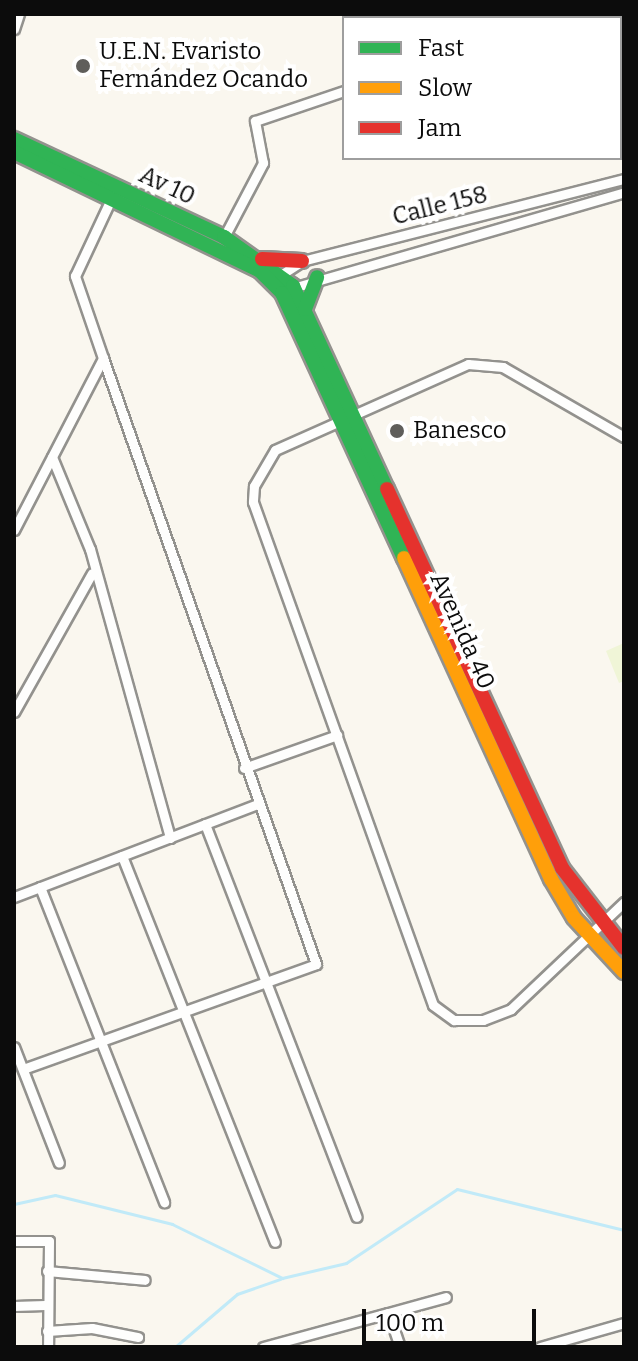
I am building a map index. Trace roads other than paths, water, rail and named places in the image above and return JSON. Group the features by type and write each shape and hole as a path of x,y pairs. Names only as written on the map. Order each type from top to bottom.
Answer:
{"street":[{"path":"14,29 19,14"},
{"path":"224,237 263,163 255,121 342,92"},
{"path":"16,148 282,283 317,277 483,229 623,194 620,179"},
{"name":"Av 10","path":"16,148 224,237 260,259 282,283"},
{"name":"Calle 158","path":"282,283 302,261 620,179"},
{"path":"23,1069 104,1043 316,964 244,768 75,276 112,197"},
{"path":"520,206 525,218"},
{"path":"479,216 483,229"},
{"path":"439,227 444,240"},
{"path":"379,242 384,256"},
{"path":"260,259 302,261"},
{"path":"305,309 317,277"},
{"name":"Avenida 40","path":"282,283 305,309 357,412 562,868 601,924 624,948"},
{"name":"Avenida 40","path":"282,283 340,419 551,879 589,936 624,972"},
{"path":"14,530 103,358"},
{"path":"624,437 485,362 340,419 275,450 254,486 253,502 433,1005 454,1020 483,1020 511,1009 624,902"},
{"path":"52,457 81,522 92,573 170,838"},
{"path":"14,712 92,573"},
{"path":"244,768 337,735"},
{"path":"14,897 257,804"},
{"path":"205,824 357,1217"},
{"path":"122,856 275,1242"},
{"path":"40,887 104,1043 164,1202"},
{"path":"14,1047 59,1163"},
{"path":"14,1241 49,1241 45,1305 48,1347"},
{"path":"47,1271 145,1280"},
{"path":"263,1347 446,1297"},
{"path":"14,1306 45,1305"},
{"path":"388,1313 400,1347"},
{"path":"540,1347 624,1323"},
{"path":"47,1331 92,1328 138,1337"}],"waterway":[{"path":"14,1204 55,1195 172,1224 282,1278 346,1263 457,1189 624,1230"},
{"path":"175,1347 237,1294 280,1279"}],"place":[{"name":"U.E.N. Evaristo Fernández Ocando","path":"83,66"},
{"name":"Banesco","path":"397,431"}]}
